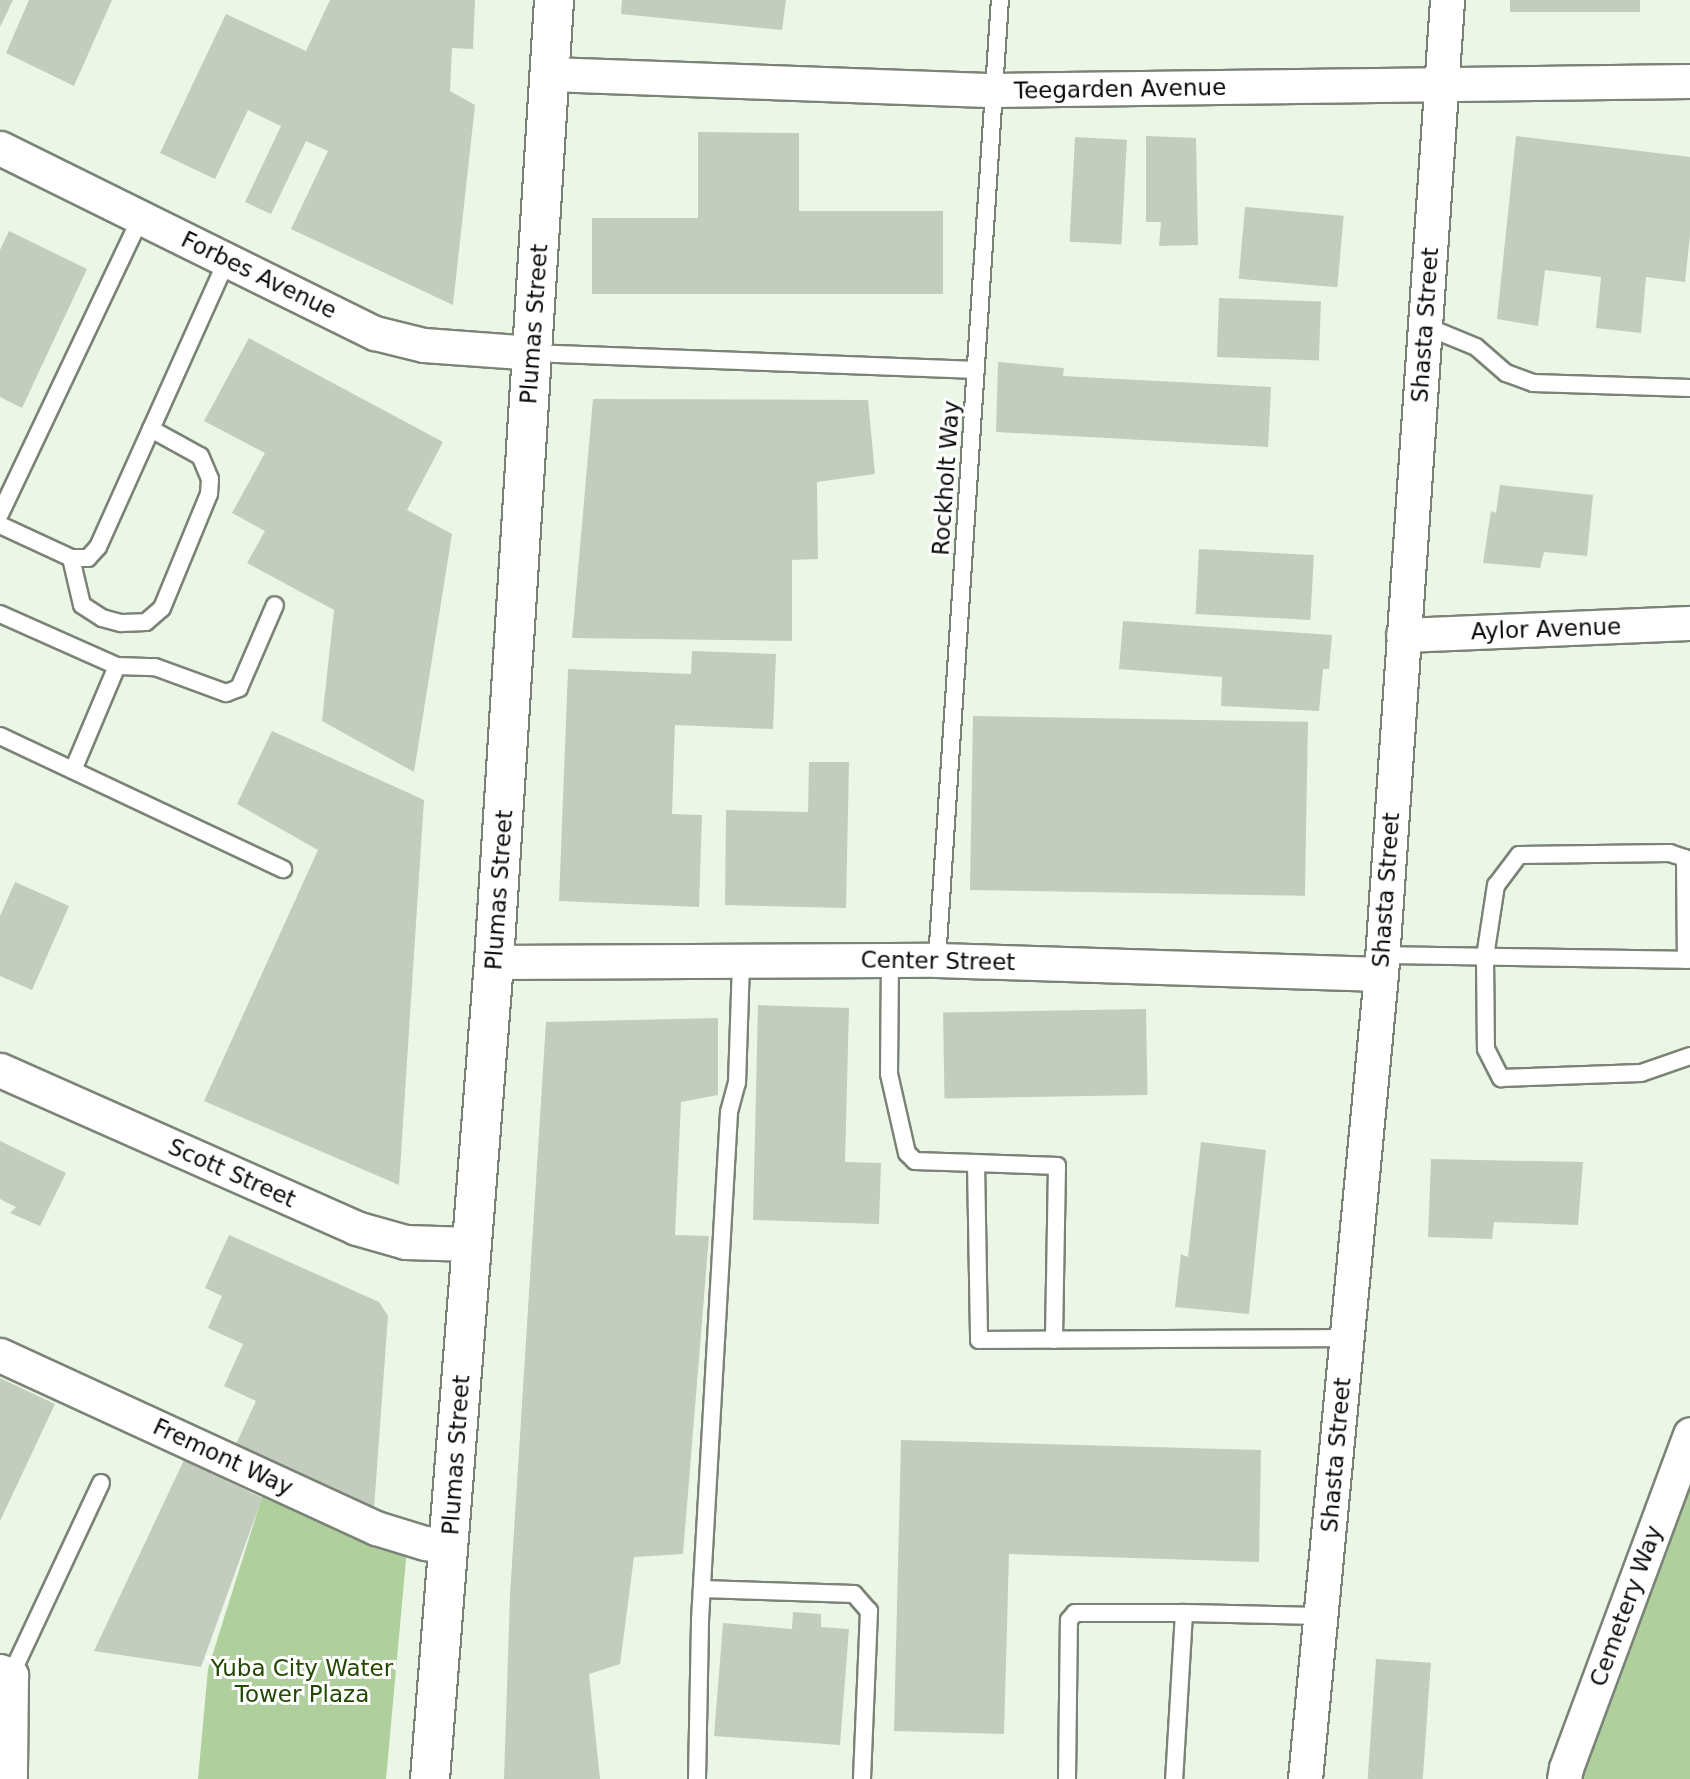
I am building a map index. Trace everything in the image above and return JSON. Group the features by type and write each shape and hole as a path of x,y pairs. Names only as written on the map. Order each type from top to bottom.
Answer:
{"street":[{"name":"Plumas Street","path":"429,1779 450,1546 494,961 554,0"},
{"name":"Shasta Street","path":"1305,1779 1381,964 1447,0"},
{"name":"Teegarden Avenue","path":"550,74 994,90 1690,81"},
{"name":"Forbes Avenue","path":"3,156 141,217 375,333 424,345 533,353"},
{"name":"Aylor Avenue","path":"1403,635 1690,623"},
{"name":"Center Street","path":"494,961 890,959 1381,964"},
{"name":"Scott Street","path":"0,1070 356,1228 405,1242 472,1244"},
{"name":"Fremont Way","path":"0,1355 376,1528 425,1543 450,1546"},
{"name":"Cemetery Way","path":"1564,1779 1690,1434"},
{"path":"5,1673 10,1779"}],"lane":[{"name":"Rockholt Way","path":"937,960 1000,0"},
{"path":"0,514 141,217"},
{"path":"0,526 71,558 88,558 98,547 227,260"},
{"path":"1425,326 1476,347 1506,373 1533,383 1690,388"},
{"path":"533,353 976,370"},
{"path":"71,558 82,605 103,618 121,623 146,622 162,608 209,494 210,479 200,456 151,429"},
{"path":"0,614 117,666 155,667 226,693 239,688 275,605"},
{"path":"73,770 117,666"},
{"path":"0,736 283,869"},
{"path":"1381,964 1485,957 1688,960 1685,858 1670,853 1519,855 1496,885 1485,957 1486,1049 1501,1078 1641,1073 1690,1056"},
{"path":"890,959 889,1073 907,1153 915,1161 1057,1166 1054,1340"},
{"path":"697,1779 702,1589 729,1112 737,1083 741,960"},
{"path":"976,1163 979,1340 1347,1338"},
{"path":"5,1673 102,1483"},
{"path":"702,1589 854,1594 869,1611 862,1779"},
{"path":"1067,1779 1069,1620 1075,1613 1321,1616"},
{"path":"1174,1779 1184,1613"}],"green space":[{"path":"1690,1477 1690,1779 1582,1779 1582,1771"},
{"name":"Yuba City Water Tower Plaza","path":"268,1478 408,1538 386,1779 198,1779 208,1669"}],"building":[{"path":"0,0 13,0 0,27"},
{"path":"29,0 112,0 74,86 6,53"},
{"path":"330,0 475,0 473,49 452,48 450,91 475,105 453,305 291,229 328,151 306,141 271,214 245,202 281,126 248,110 215,179 160,153 226,14 306,51"},
{"path":"622,0 786,0 782,30 621,14"},
{"path":"1510,0 1640,0 1640,12 1510,12"},
{"path":"698,132 799,133 799,211 943,211 943,294 592,294 592,218 698,218"},
{"path":"1146,136 1196,138 1198,245 1159,246 1161,222 1146,222"},
{"path":"1516,136 1690,157 1690,235 1685,282 1646,277 1641,333 1596,328 1601,277 1545,270 1538,326 1497,319"},
{"path":"1075,137 1127,140 1121,245 1070,242"},
{"path":"1245,207 1344,216 1337,287 1239,279"},
{"path":"9,231 87,269 22,408 0,397 0,250"},
{"path":"1219,298 1321,302 1319,361 1217,357"},
{"path":"249,338 443,442 407,510 452,534 414,772 322,721 334,610 247,563 265,531 232,513 265,453 204,421"},
{"path":"998,362 1064,368 1063,376 1271,387 1268,447 996,432"},
{"path":"593,399 868,400 875,474 817,482 818,559 792,560 792,641 572,638"},
{"path":"1500,485 1593,495 1587,556 1544,552 1540,568 1483,563 1491,511 1496,513"},
{"path":"1199,549 1314,555 1310,620 1196,614"},
{"path":"1123,621 1332,635 1329,669 1323,669 1319,711 1221,706 1222,677 1119,669"},
{"path":"692,651 776,654 773,729 675,725 672,814 702,815 699,907 559,901 568,669 691,674"},
{"path":"973,716 1308,722 1305,896 970,890"},
{"path":"272,731 424,800 399,1185 204,1101 318,850 237,804"},
{"path":"809,762 849,762 846,908 725,905 726,810 808,812"},
{"path":"15,882 69,906 32,990 0,976 0,916"},
{"path":"758,1005 849,1008 845,1162 881,1163 879,1224 753,1220"},
{"path":"1146,1009 1148,1095 945,1099 943,1013"},
{"path":"718,1018 718,1095 681,1102 675,1235 709,1236 683,1554 634,1557 620,1664 589,1674 600,1779 504,1779 510,1595 546,1022"},
{"path":"0,1141 66,1173 40,1226 10,1213 16,1207 0,1199"},
{"path":"1201,1142 1266,1150 1249,1314 1175,1307 1181,1254 1188,1257"},
{"path":"1431,1159 1583,1162 1578,1225 1494,1222 1492,1239 1428,1237"},
{"path":"229,1235 379,1302 388,1316 374,1508 236,1444 256,1401 224,1386 243,1344 208,1328 222,1296 205,1288"},
{"path":"0,1378 55,1404 0,1521"},
{"path":"901,1440 1261,1450 1259,1562 1009,1554 1004,1734 894,1731"},
{"path":"184,1460 262,1498 201,1667 94,1651"},
{"path":"793,1612 821,1614 821,1627 849,1629 840,1745 714,1736 723,1623 792,1629"},
{"path":"1376,1659 1431,1663 1423,1779 1368,1779"}]}
